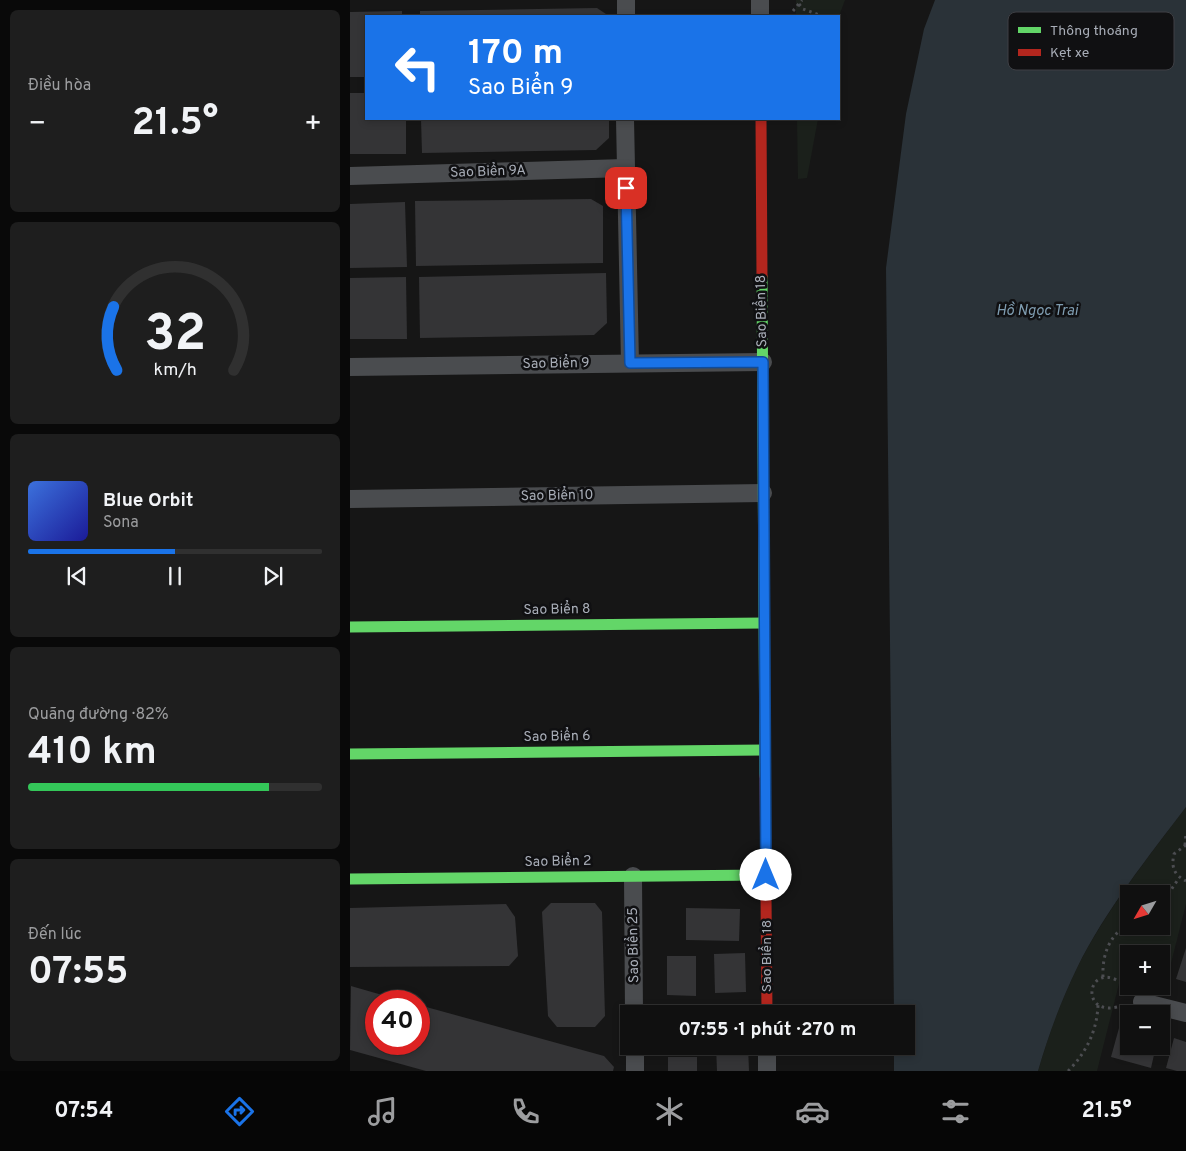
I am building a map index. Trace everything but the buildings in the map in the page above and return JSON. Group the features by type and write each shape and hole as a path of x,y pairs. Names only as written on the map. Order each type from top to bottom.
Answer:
{"street":[{"path":"626,0 626,15"},
{"path":"760,0 760,15"},
{"path":"625,120 630,363"},
{"name":"Sao Biển 18","path":"761,120 767,1005"},
{"name":"Sao Biển 9A","path":"350,176 625,168"},
{"name":"Sao Biển 9","path":"350,366 763,362"},
{"name":"Sao Biển 10","path":"350,499 763,493"},
{"name":"Sao Biển 8","path":"350,627 764,623"},
{"name":"Sao Biển 6","path":"350,754 765,750"},
{"name":"Sao Biển 2","path":"350,879 766,875"},
{"name":"Sao Biển 25","path":"633,876 634,1005"},
{"path":"1142,1002 1186,1013"},
{"path":"635,1055 635,1071"},
{"path":"767,1055 767,1071"}],"path":[{"path":"793,11 802,0"},
{"path":"799,4 803,9 819,15"},
{"path":"1186,833 1186,845 1174,854 1172,862 1174,871 1179,878 1186,882"},
{"path":"1170,892 1179,878"},
{"path":"1102,977 1104,956 1114,936 1120,931"},
{"path":"1117,1007 1105,1009 1098,1005 1092,997 1091,990 1096,980 1102,977 1108,976 1120,982"},
{"path":"1068,1071 1077,1063 1087,1048 1094,1030 1098,1005"}],"shaded area":[{"path":"796,0 845,0 839,15 796,15"},
{"path":"797,120 818,120 807,178 798,179"},
{"path":"1186,807 1186,904 1170,967 1170,945 1120,945 1120,980 1097,1071 1038,1071 1060,1006 1077,968 1120,897 1120,935 1170,935 1170,885 1128,885"}],"water":[{"name":"Hồ Ngọc Trai","path":"935,0 1186,0 1186,807 1128,885 1120,885 1120,896 1088,947 1060,1006 1038,1071 894,1071 894,1055 915,1055 915,1005 894,1005 886,268 906,114 924,29"}],"traffic: fast":[{"path":"762,277 765,776"},
{"path":"350,627 764,623"},
{"path":"350,754 765,750"},
{"path":"350,879 766,875"}],"traffic: jam":[{"path":"761,120 762,277"},
{"path":"765,776 767,1005"}],"route":[{"path":"626,188 630,363 763,362 766,875"}]}
